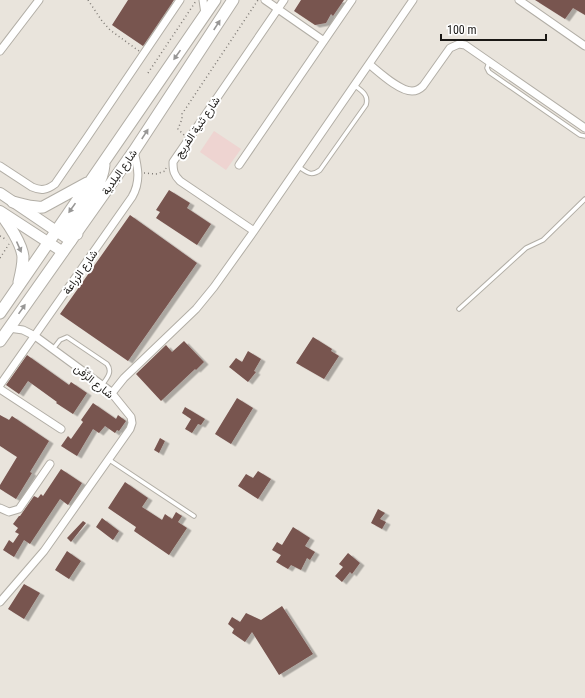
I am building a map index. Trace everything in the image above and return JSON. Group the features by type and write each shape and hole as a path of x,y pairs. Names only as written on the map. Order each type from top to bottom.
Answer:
{"main road":[{"name":"شارع البلدية","path":"0,313 215,0"},
{"name":"شارع البلدية","path":"0,341 134,151 233,0"},
{"path":"74,238 74,235 70,232 70,227 97,188 102,174 104,160"},
{"path":"13,202 27,207 43,207 89,182"},
{"path":"0,212 8,224 22,254 22,264 18,286"}],"street":[{"path":"0,51 39,0"},
{"path":"0,166 38,190 50,188 55,184 180,0"},
{"path":"203,0 205,14"},
{"path":"265,0 324,41"},
{"name":"شارع ثنية الفريج","path":"254,231 180,181 173,170 173,162 284,0"},
{"path":"239,165 352,0"},
{"path":"519,0 585,46"},
{"path":"112,393 124,378 206,297 254,231 369,64 409,1"},
{"path":"369,64 400,87 413,91 419,90 450,48 454,45 465,45 585,128"},
{"name":"شارع الزراعة","path":"0,385 132,197 138,185 138,173 134,151"},
{"path":"0,193 56,231 74,238"},
{"path":"0,212 63,252"},
{"name":"شارع الزَّفْن","path":"0,602 44,551 130,429 132,423 130,415 120,405 112,393 102,385 35,336 24,330 9,328"},
{"path":"0,388 61,430"},
{"path":"0,508 9,512 19,509 50,464"}],"lane":[{"path":"489,61 487,68 489,72 580,135 585,136"},
{"path":"298,166 310,174 314,174 320,170 366,105 366,95 354,85"},
{"path":"459,309 526,248 543,240 585,199"},
{"path":"53,349 60,340 67,337 107,364 110,368 110,373 102,385"},
{"path":"108,459 194,516"}],"path":[{"path":"88,0 110,30 144,54"},
{"path":"148,73 196,0"},
{"path":"184,136 184,134 178,129 182,119 182,114 258,0"},
{"path":"138,173 156,174 165,171 166,167"},
{"path":"0,258 10,242"}],"shaded area":[{"path":"214,131 241,149 226,170 200,152"}],"building":[{"path":"128,0 174,0 143,46 112,25"},
{"path":"301,0 344,0 333,16 331,14 326,23 315,25 294,11"},
{"path":"535,0 585,0 585,15 573,8 565,19"},
{"path":"169,190 190,203 187,208 211,224 197,245 156,218 160,212 156,210"},
{"path":"130,215 197,263 128,361 60,314"},
{"path":"313,337 332,349 331,351 339,356 324,379 296,363"},
{"path":"184,341 204,362 161,401 136,374 166,345 172,352"},
{"path":"248,351 261,359 254,371 256,372 248,382 229,367 236,358 242,362"},
{"path":"27,355 69,385 71,382 87,393 73,414 28,381 19,394 6,385"},
{"path":"237,398 253,408 231,444 215,434"},
{"path":"93,403 116,419 118,415 126,421 119,431 117,430 115,433 105,426 99,433 93,429 77,456 61,446 68,436 71,439 83,422 81,420"},
{"path":"185,407 205,419 201,425 198,424 192,433 185,429 191,419 182,413"},
{"path":"0,415 9,420 12,416 49,441 16,499 0,489 0,485 17,457 0,446"},
{"path":"160,438 165,441 159,453 154,450"},
{"path":"61,469 82,483 68,505 60,499 30,544 24,540 14,557 3,550 9,540 13,543 19,534 15,532 18,528 13,524 34,496 38,498 41,494 43,496"},
{"path":"258,471 271,479 258,499 238,486 246,474 253,478"},
{"path":"125,482 148,498 142,507 162,520 165,514 172,519 176,512 182,516 178,522 187,528 169,555 134,531 136,527 108,508"},
{"path":"378,509 385,513 380,519 386,522 382,529 371,523"},
{"path":"102,518 119,531 113,540 96,527"},
{"path":"83,521 86,523 71,542 67,538"},
{"path":"293,527 310,538 305,546 315,552 310,560 307,558 301,570 291,565 288,569 276,562 281,555 272,550 277,542 282,545"},
{"path":"67,551 81,561 69,579 55,570"},
{"path":"348,553 360,563 352,574 350,572 342,582 335,576 343,567 339,564"},
{"path":"24,584 40,593 24,619 8,609"},
{"path":"282,606 313,654 279,675 252,632 245,642 232,633 234,629 228,624 232,617 240,622 246,613 261,620"}]}
